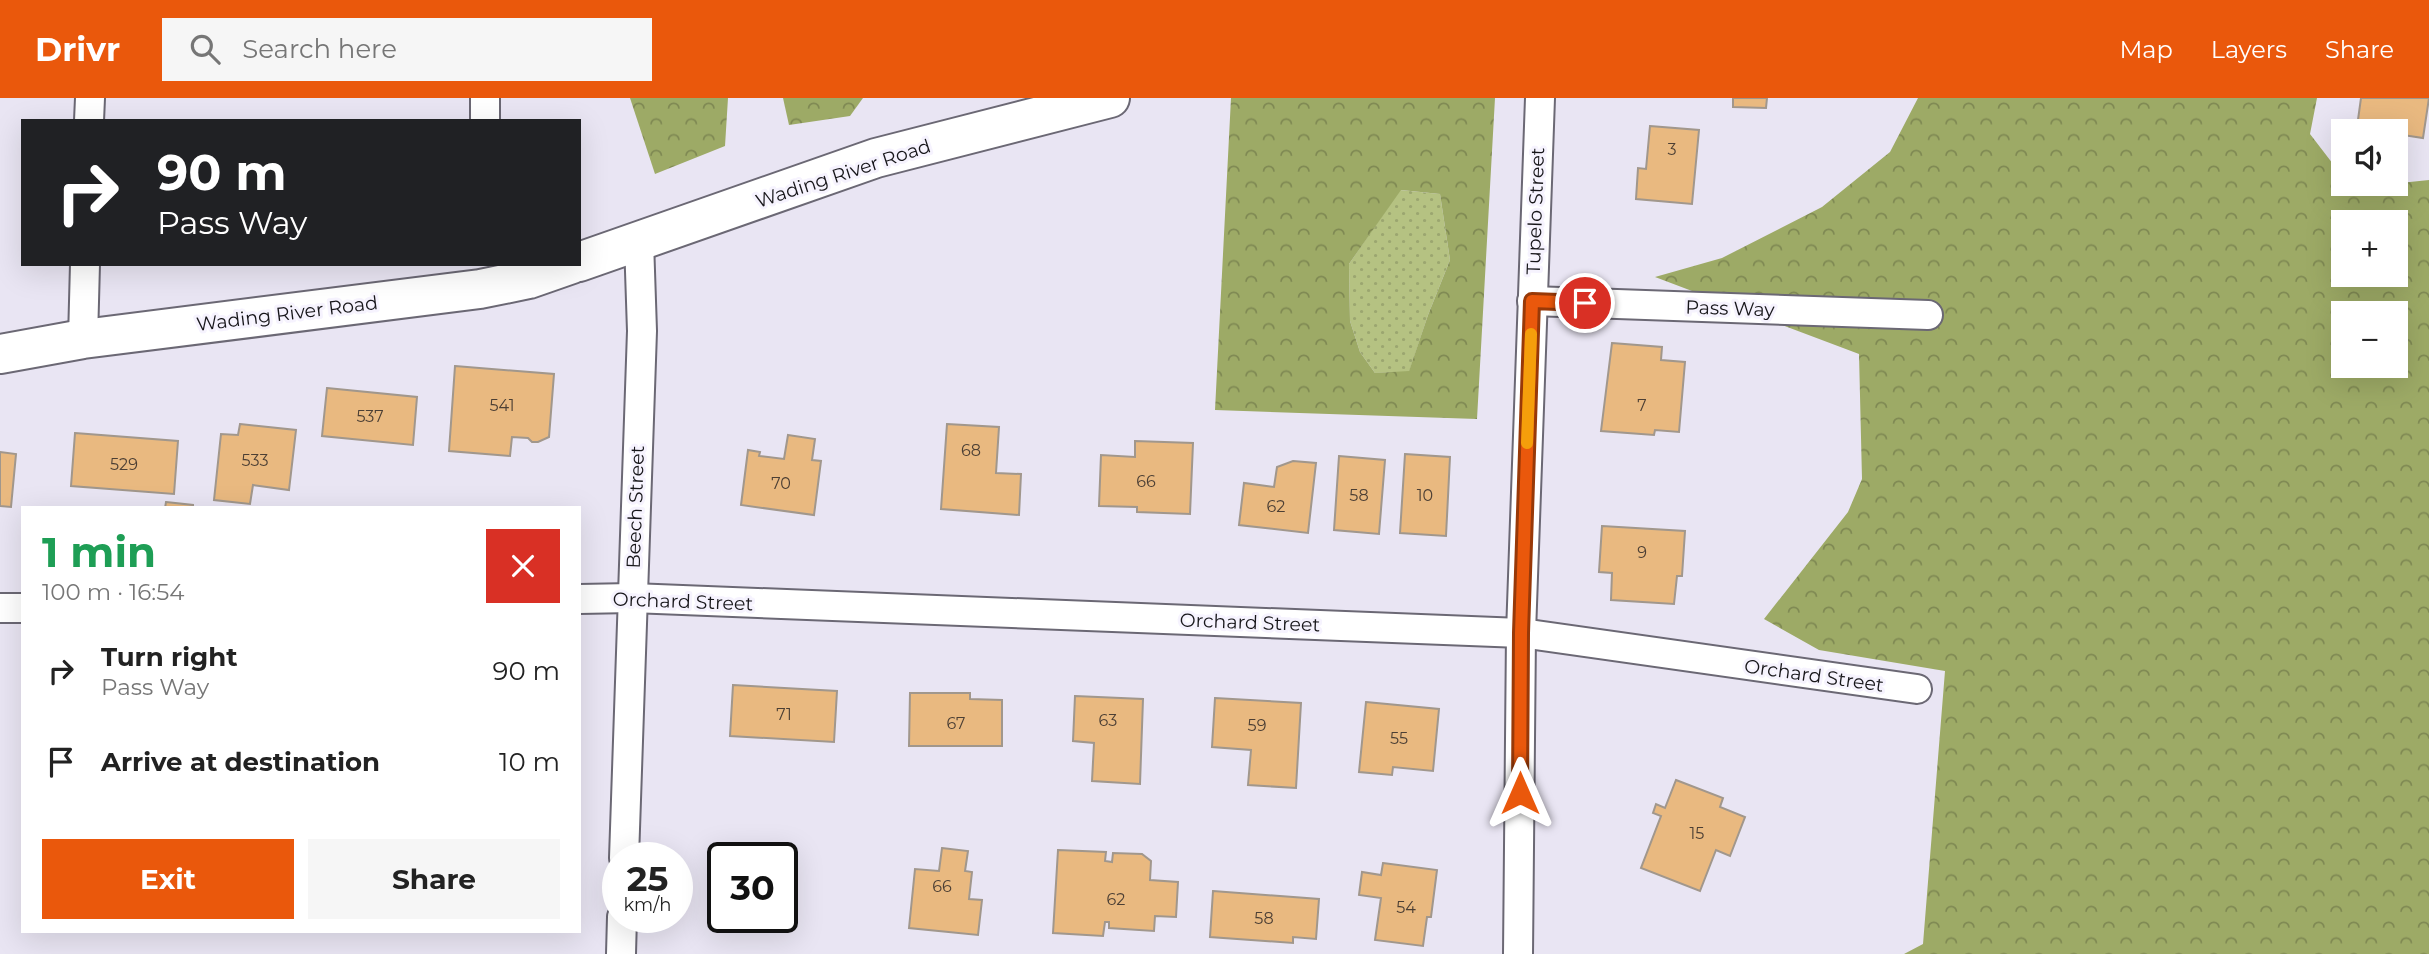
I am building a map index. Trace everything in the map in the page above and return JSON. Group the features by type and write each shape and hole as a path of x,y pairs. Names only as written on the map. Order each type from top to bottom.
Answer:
{"main road":[{"name":"Wading River Road","path":"581,261 876,158 1110,98"},
{"name":"Wading River Road","path":"0,354 481,277 529,279 566,266"}],"street":[{"path":"89,119 90,98"},
{"path":"485,98 485,119"},
{"name":"Tupelo Street","path":"1518,954 1521,633 1540,98"},
{"name":"Beech Street","path":"624,842 642,331 639,241"},
{"path":"83,339 85,266"},
{"name":"Pass Way","path":"1532,301 1928,315"},
{"name":"Orchard Street","path":"581,599 632,598 1521,633 1917,689"},
{"path":"0,608 21,608"},
{"path":"621,954 622,933"}],"green space":[{"path":"630,98 728,98 725,146 655,174"},
{"path":"783,98 863,98 850,116 789,125"},
{"path":"1231,98 1495,98 1477,419 1215,410","holes":["1401,190 1440,194 1450,260 1409,371 1375,373 1360,352 1350,321 1349,264"]},
{"path":"1918,98 2317,98 2310,134 2331,161 2331,196 2408,196 2408,182 2429,180 2429,954 1904,954 1923,944 1945,671 1819,650 1764,619 1848,512 1862,479 1859,354 1655,277 1722,258 1822,207 1890,152"},
{"path":"1400,190 1440,194 1450,260 1409,372 1375,373 1360,352 1350,321 1349,264"}],"building":[{"path":"1733,98 1767,98 1766,108 1733,107"},
{"path":"2361,98 2429,98 2423,138 2408,136 2408,119 2358,119"},
{"path":"1650,126 1699,130 1692,204 1636,199 1638,168 1646,169"},
{"path":"1612,343 1662,347 1661,360 1685,362 1679,432 1655,430 1654,435 1601,431"},
{"path":"455,366 554,374 549,437 532,442 528,438 512,437 510,456 449,451"},
{"path":"327,388 417,397 413,445 322,436"},
{"path":"240,424 296,430 289,490 253,485 250,504 214,500 221,434 238,435"},
{"path":"947,424 999,427 996,473 1021,474 1019,515 941,509"},
{"path":"75,433 178,441 174,494 71,486"},
{"path":"788,435 815,439 812,460 821,461 814,515 741,505 748,450 760,452 759,456 784,459"},
{"path":"1135,441 1193,443 1190,514 1137,512 1137,507 1099,506 1101,455 1135,457"},
{"path":"0,452 16,454 11,507 0,506"},
{"path":"1405,454 1450,457 1446,536 1400,533"},
{"path":"1339,456 1385,460 1379,534 1334,530"},
{"path":"1293,461 1316,463 1308,533 1239,525 1244,483 1274,487 1277,467"},
{"path":"166,502 193,505 193,506 165,506"},
{"path":"1602,526 1685,531 1682,576 1677,576 1674,604 1611,600 1612,573 1599,572"},
{"path":"733,685 837,691 834,742 730,736"},
{"path":"910,693 970,693 970,699 1002,700 1002,746 909,746"},
{"path":"1075,696 1143,699 1140,784 1092,781 1094,743 1073,741"},
{"path":"1215,698 1301,703 1296,788 1248,785 1251,750 1212,747"},
{"path":"1366,702 1439,709 1433,771 1393,767 1392,775 1359,772"},
{"path":"1676,780 1723,798 1720,807 1745,817 1730,856 1716,850 1700,891 1641,868 1661,816 1653,813 1656,804 1665,808"},
{"path":"942,848 968,851 965,871 972,872 969,899 982,900 978,935 909,928 915,869 939,871"},
{"path":"1058,850 1106,852 1105,861 1112,862 1113,853 1142,854 1151,861 1150,880 1178,882 1176,917 1155,916 1154,931 1109,928 1109,922 1105,922 1103,936 1053,933"},
{"path":"1383,863 1437,870 1431,917 1427,917 1423,946 1375,940 1381,898 1359,895 1362,872 1381,875"},
{"path":"1213,891 1319,899 1316,939 1293,937 1293,943 1210,937"}],"slow traffic":[{"path":"1527,443 1531,334"}],"route":[{"path":"1520,793 1521,633 1532,301 1585,303"}]}
